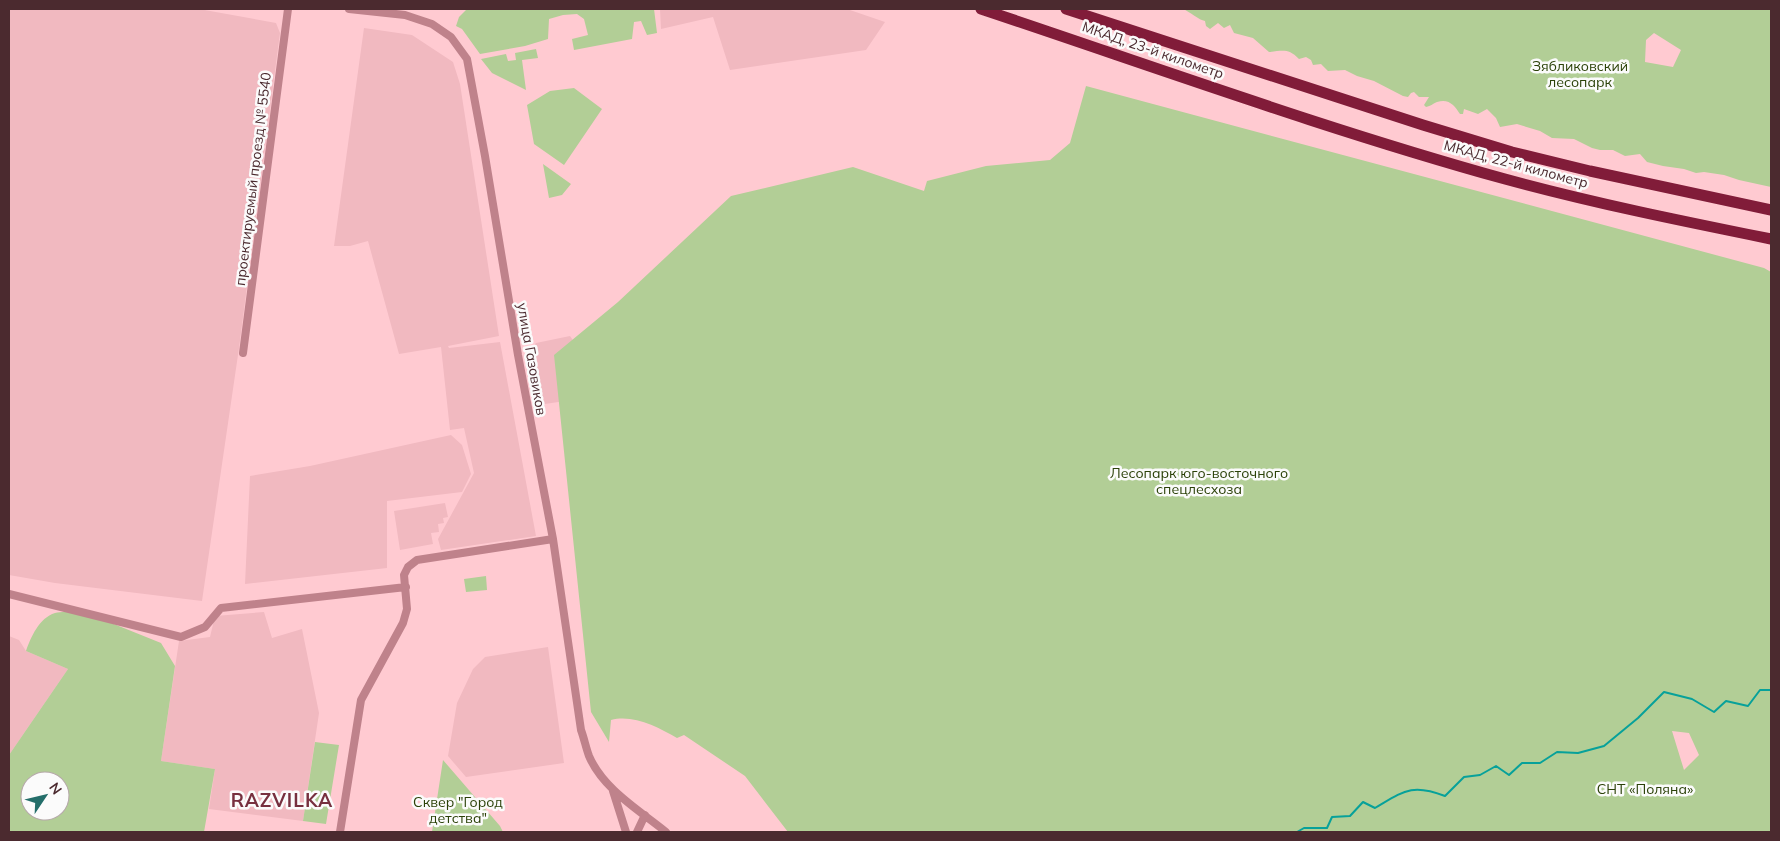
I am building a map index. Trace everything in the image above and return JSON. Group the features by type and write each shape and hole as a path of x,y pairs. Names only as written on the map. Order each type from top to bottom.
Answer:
{"highway":[{"name":"МКАД, 23-й километр","path":"981,9 1257,102"},
{"name":"МКАД, 23-й километр","path":"1066,9 1266,75"},
{"name":"МКАД, 22-й километр","path":"1266,75 1512,152 1608,176 1771,210"},
{"name":"МКАД, 22-й километр","path":"1257,102 1505,179 1602,203 1771,239"}],"street":[{"name":"проектируемый проезд № 5540","path":"243,353 288,9"},
{"name":"улица Газовиков","path":"349,9 376,10 405,15 432,24 452,37 467,59 518,355 553,539 581,730 589,756 600,776 612,789"},
{"path":"340,832 361,700 403,624 407,609 404,575 408,567 417,560 553,539"},
{"path":"9,594 181,638 205,627 221,608 406,587"},
{"path":"612,789 666,832"},
{"path":"612,789 626,832"},
{"path":"637,832 645,815"}],"shaded area":[{"path":"9,9 199,9 276,23 280,33 239,348 202,601 55,583 9,575"},
{"path":"660,9 847,9 885,22 866,50 730,70 713,17 661,29"},
{"path":"364,28 412,35 453,62 460,84 499,336 448,346 449,348 500,342 536,536 441,550 438,539 474,473 464,428 450,430 441,347 399,354 368,241 350,246 334,246"},
{"path":"570,336 579,349 565,401 538,405 530,355 532,348 536,343"},
{"path":"451,435 462,445 471,474 462,492 387,501 387,568 245,584 250,476 310,466"},
{"path":"445,503 448,517 443,518 444,523 438,524 439,532 431,533 433,544 400,550 394,511"},
{"path":"264,612 272,638 302,629 319,713 303,821 209,809 215,769 161,761 179,641 210,637 215,616"},
{"path":"9,636 19,640 26,651 68,669 9,755"},
{"path":"548,647 564,763 466,777 448,756 457,703 473,669 485,657"}],"green space":[{"path":"467,9 654,9 657,33 647,35 641,21 634,22 632,39 574,50 572,39 588,35 584,19 577,14 563,15 549,19 548,39 525,46 480,54 462,29 456,26 459,17"},
{"name":"Зябликовский лесопарк","path":"1183,9 1771,9 1771,187 1724,175 1704,172 1696,173 1663,166 1647,162 1640,154 1625,156 1613,150 1600,150 1574,139 1552,138 1540,131 1517,124 1500,127 1496,118 1487,109 1478,114 1464,109 1463,114 1460,114 1454,106 1445,101 1426,107 1424,105 1429,97 1419,97 1414,92 1408,97 1403,96 1374,81 1345,70 1328,71 1321,64 1313,65 1311,60 1306,57 1299,59 1292,53 1285,51 1269,52 1253,38 1234,33 1230,25 1224,28 1218,23 1210,29 1206,26 1205,21","holes":["1654,33 1681,50 1673,67 1645,62 1646,40"]},
{"path":"536,49 538,58 522,60 526,90 492,73 481,59 506,54 508,61 516,60 515,53"},
{"name":"Лесопарк юго-восточного спецлесхоза","path":"1086,86 1764,268 1771,272 1771,832 788,832 745,776 684,735 677,738 637,720 619,719 611,720 609,742 591,712 554,355 618,302 731,196 853,167 924,191 927,181 986,166 1050,160 1070,143","holes":["1672,731 1689,733 1699,755 1684,770"]},
{"path":"574,88 602,109 564,165 534,144 527,105 550,91"},
{"path":"543,164 571,184 562,195 549,198"},
{"path":"486,576 487,590 466,592 464,579"},
{"path":"58,612 84,612 161,643 175,666 161,761 215,769 204,832 9,832 9,755 68,669 26,651 36,629 44,619"},
{"path":"315,742 339,745 326,824 303,821"},
{"name":"Сквер \"Город детства\"","path":"443,760 500,826 503,832 432,832"}],"waterway":[{"path":"1297,832 1304,828 1327,828 1332,817 1350,816 1363,802 1375,808 1401,793 1416,790 1434,792 1445,796 1464,777 1480,775 1496,766 1509,775 1522,763 1540,763 1557,752 1578,753 1604,746 1638,718 1664,692 1692,699 1714,712 1726,701 1748,706 1760,690 1771,690"}],"district":[{"name":"RAZVILKA","path":"282,800"}],"park label":[{"name":"СНТ «Поляна»","path":"1645,789"}]}
